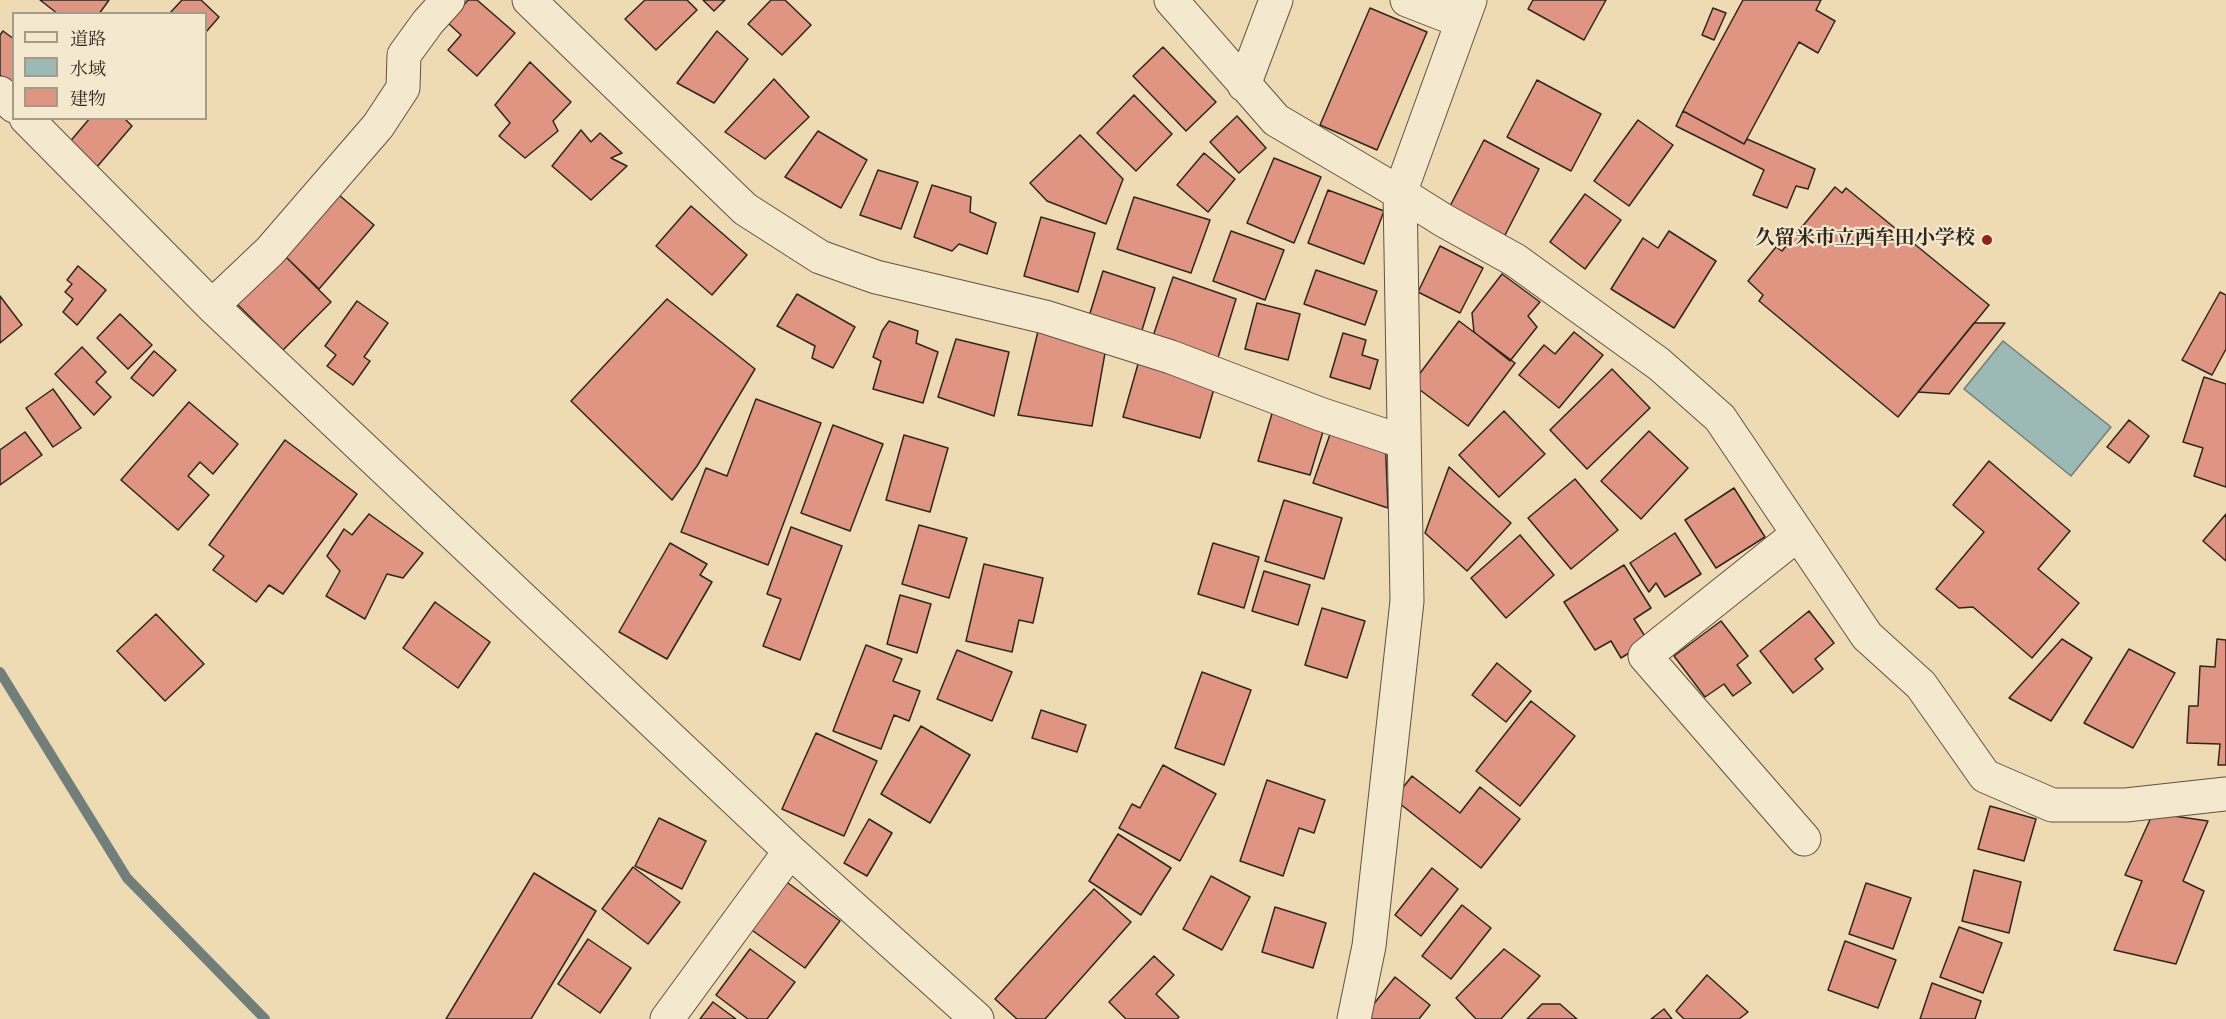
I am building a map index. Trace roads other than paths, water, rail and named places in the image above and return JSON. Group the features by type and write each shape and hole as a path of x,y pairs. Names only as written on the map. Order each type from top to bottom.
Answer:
{"street":[{"path":"212,306 270,250 378,126 403,87 404,55 428,22 448,0"},
{"path":"529,0 745,209 820,256 876,277 1055,320 1171,357 1320,414 1404,442"},
{"path":"1172,0 1276,120 1443,220 1515,260 1659,364 1720,418 1867,636 1921,685 1985,776 2052,805 2126,805 2226,794"},
{"path":"1244,85 1276,0"},
{"path":"1354,1019 1369,946 1407,602 1400,193 1466,11 1407,0"},
{"path":"0,93 12,104"},
{"path":"28,120 212,306 790,851 977,1019"},
{"path":"1798,534 1645,656 1804,839"},
{"path":"667,1019 790,851"}],"water":[{"path":"2003,341 2111,427 2071,476 1964,389"}],"waterway":[{"path":"0,672 127,878 265,1019"}],"place":[{"name":"久留米市立西牟田小学校","path":"1987,240"}]}
